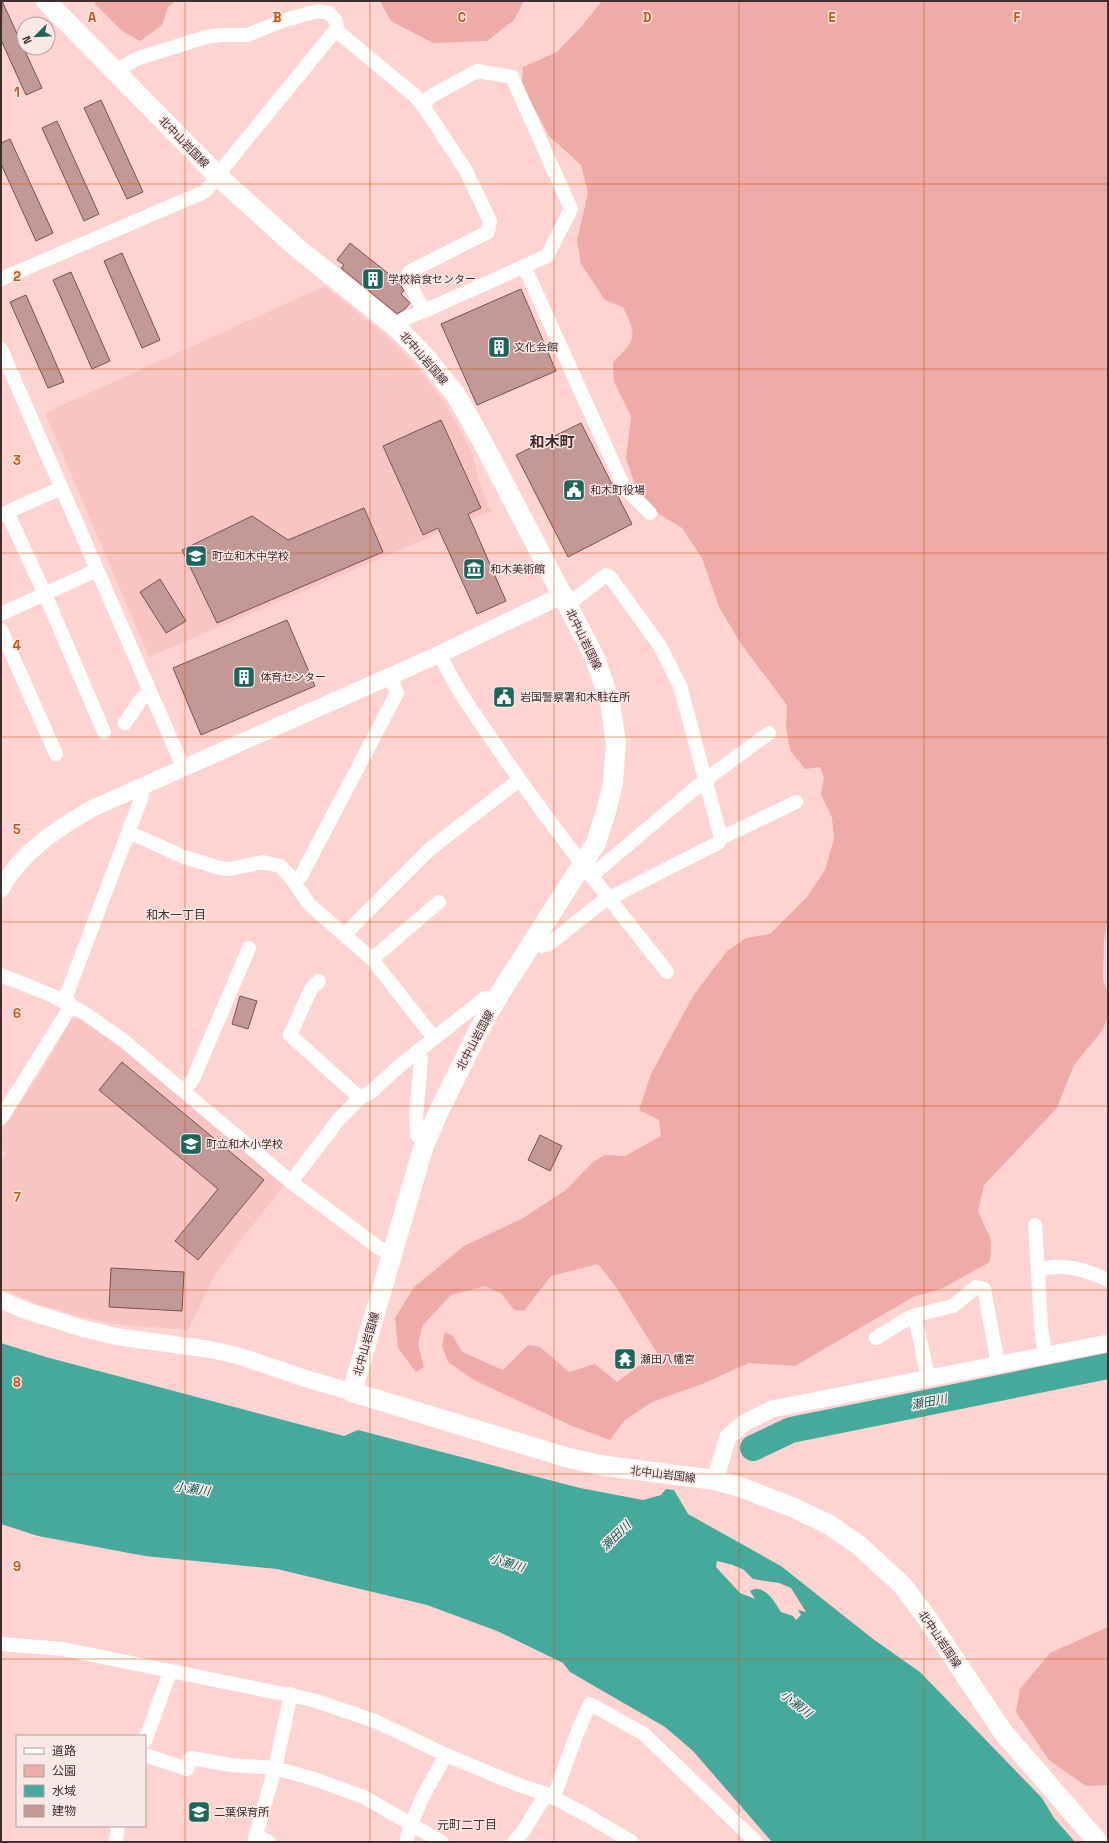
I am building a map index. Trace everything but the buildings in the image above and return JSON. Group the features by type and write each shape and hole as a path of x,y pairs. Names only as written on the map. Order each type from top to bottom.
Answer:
{"main road":[{"name":"北中山岩国線","path":"46,1 219,178 296,246 397,328 423,354 456,395 481,439 595,658 610,702 616,743 613,783 607,808 587,870 533,942 497,998 474,1039 424,1145 352,1392 565,1457 606,1466 715,1480 740,1487 792,1506 828,1524 860,1546 903,1586 927,1618 1003,1732 1098,1842"}],"street":[{"path":"115,72 136,59 206,37 221,35 247,36 284,20 318,11 329,13 336,21 338,32 414,95 422,104 465,169 490,221 488,232 409,272 407,279 424,311"},
{"path":"1,278 204,192 219,178 224,167 334,32 338,32"},
{"path":"397,328 404,319 547,256 572,209 512,77 477,71 433,95 422,104"},
{"path":"524,266 624,487 650,513"},
{"path":"1,349 183,767"},
{"path":"61,488 4,514 45,594 104,732"},
{"path":"1,614 97,570"},
{"path":"1,889 24,859 43,840 91,809 440,654 563,596 575,599 606,575 610,578 660,646 680,686 722,838"},
{"path":"1,630 56,754"},
{"path":"440,654 460,692 519,780 667,972"},
{"path":"294,881 304,870 397,693 390,676"},
{"path":"124,723 142,698 151,694"},
{"path":"587,870 597,871 705,780 769,733"},
{"path":"344,934 430,849 519,780"},
{"path":"70,1006 66,996 141,799 142,786"},
{"path":"533,942 542,946 549,944 602,902 718,843 722,838 796,802"},
{"path":"129,832 184,857 220,868 230,869 263,862 280,866 294,881 309,904 372,959 434,1038"},
{"path":"372,959 439,902"},
{"path":"184,1091 193,1079 249,948"},
{"path":"1,975 51,995 86,1014 124,1041 291,1182 379,1248 391,1254"},
{"path":"319,980 312,989 290,1035 360,1098"},
{"path":"291,1182 339,1119 360,1098 371,1092 418,1051 484,998 497,998"},
{"path":"1,1118 70,1006"},
{"path":"418,1051 421,1059 416,1117 417,1134 424,1145"},
{"path":"1035,1226 1041,1328 1045,1355"},
{"path":"1038,1270 1049,1266 1086,1270 1108,1280"},
{"path":"876,1338 912,1316 953,1306 976,1287 984,1289 998,1364"},
{"path":"1,1300 24,1310 85,1329 119,1337 207,1349 236,1355 307,1379 352,1392"},
{"path":"912,1316 917,1325 928,1378"},
{"path":"715,1480 728,1437 744,1423 772,1408 1108,1343"},
{"path":"1,1644 63,1649 170,1672 291,1694 313,1700 375,1721 446,1755 549,1796 610,1836 632,1842"},
{"path":"146,1738 170,1672"},
{"path":"269,1842 255,1838 276,1768 291,1694"},
{"path":"514,1842 549,1796 568,1763 583,1717 590,1704 644,1734 756,1842"},
{"path":"146,1755 187,1769 191,1758 231,1765 276,1768 314,1779 364,1797 442,1842"},
{"path":"406,1842 411,1824 423,1796 446,1755"},
{"path":"116,1842 118,1827"}],"shaded area":[{"path":"325,286 387,336 414,363 444,401 472,452 478,478 491,511 149,657 45,413"},
{"path":"82,1018 130,1052 284,1185 216,1273 188,1330 113,1324 78,1316 35,1303 1,1288 1,1162 6,1154 1,1150 1,1131 43,1069 71,1020"}],"green space":[{"path":"95,1 176,1 168,7 162,25 140,41 122,31 95,4"},
{"path":"380,1 524,1 514,20 487,41 433,43 391,21"},
{"path":"602,1 1108,1 1108,915 1104,941 1103,979 1108,995 1108,1017 1102,1031 1074,1065 1057,1108 984,1185 978,1211 991,1240 990,1262 943,1288 913,1297 795,1366 749,1363 702,1384 652,1402 625,1420 610,1440 570,1425 474,1380 448,1362 442,1346 445,1332 453,1336 462,1352 503,1370 528,1345 540,1347 569,1372 595,1364 617,1382 657,1353 616,1287 598,1264 551,1276 524,1311 514,1310 501,1293 485,1286 451,1295 423,1325 418,1344 424,1367 416,1372 398,1348 395,1318 414,1287 464,1246 523,1218 566,1190 593,1162 605,1155 625,1156 661,1136 659,1120 639,1110 651,1074 693,996 727,951 746,938 770,934 807,897 825,870 834,839 832,818 821,794 824,778 820,767 805,769 790,750 786,727 787,705 741,644 719,607 702,558 682,528 659,514 636,488 626,459 631,416 614,382 613,362 621,355 630,343 632,337 631,325 623,307 605,300 581,264 577,240 588,193 581,165 549,136 522,85 523,67 557,52 582,26"},
{"path":"1108,1627 1108,1785 1086,1786 1049,1760 1016,1712 1020,1689 1050,1653"}],"water":[{"name":"小瀬川","path":"1,1343 46,1357 344,1436 358,1430 580,1488 643,1500 661,1495 666,1489 674,1490 688,1514 781,1566 873,1639 920,1672 1042,1798 1054,1818 1075,1842 772,1842 693,1751 665,1727 570,1672 563,1663 497,1631 427,1605 277,1569 145,1556 38,1536 1,1524","holes":["717,1561 733,1565 744,1570 753,1579 779,1583 791,1588 806,1612 798,1610 801,1615 796,1620 793,1616 781,1612 765,1591 755,1589 750,1591 755,1599 740,1593 716,1567"]}],"waterway":[{"name":"瀬田川","path":"753,1448 791,1430 1108,1366"}],"place":[{"name":"学校給食センター","path":"373,279"},
{"name":"文化会館","path":"499,347"},
{"name":"和木町役場","path":"574,490"},
{"name":"町立和木中学校","path":"196,556"},
{"name":"和木美術館","path":"474,569"},
{"name":"体育センター","path":"244,677"},
{"name":"岩国警察署和木駐在所","path":"504,697"},
{"name":"町立和木小学校","path":"191,1144"},
{"name":"瀬田八幡宮","path":"625,1359"},
{"name":"二葉保育所","path":"199,1812"}],"district":[{"name":"和木町","path":"552,442"},
{"name":"和木一丁目","path":"176,915"},
{"name":"元町二丁目","path":"467,1825"}]}
